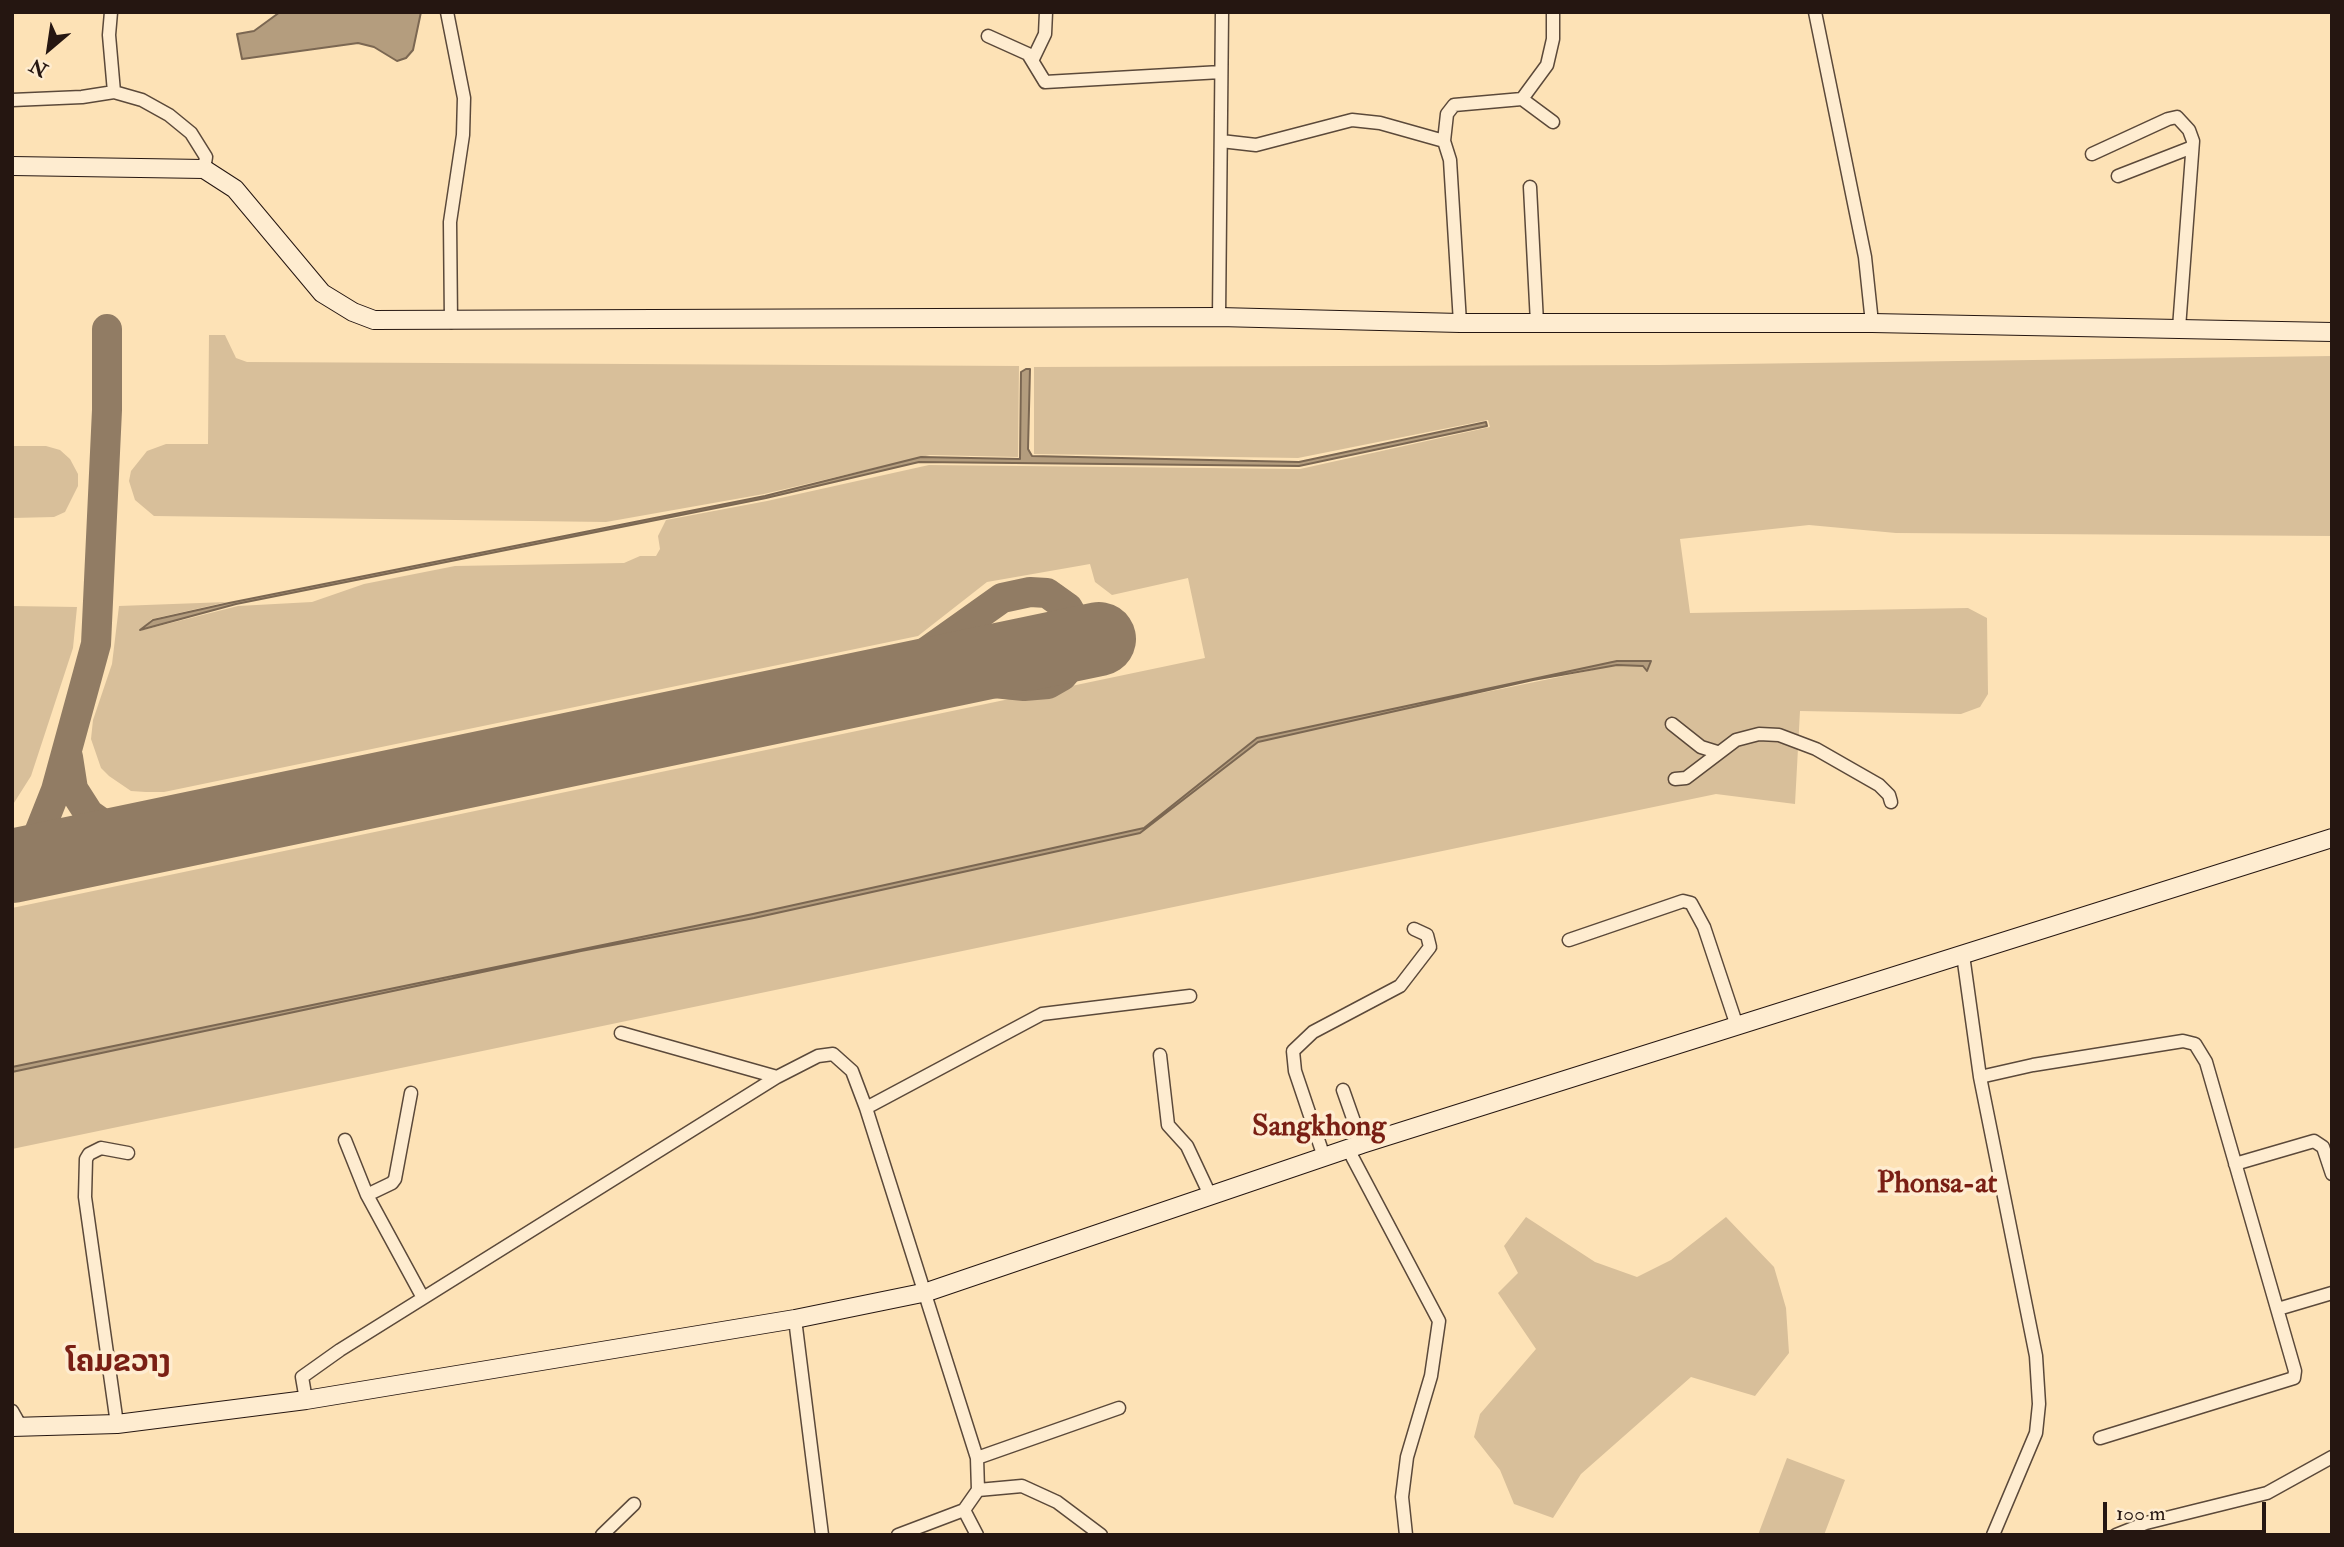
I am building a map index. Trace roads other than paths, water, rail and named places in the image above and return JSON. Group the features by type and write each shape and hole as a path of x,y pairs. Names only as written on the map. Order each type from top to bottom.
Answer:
{"street":[{"path":"111,12 109,35 114,92"},
{"path":"447,12 464,98 463,135 450,222 451,322"},
{"path":"1033,60 1045,34 1046,12"},
{"path":"1219,317 1222,12"},
{"path":"1522,99 1547,65 1553,38 1553,12"},
{"path":"1815,12 1865,257 1872,323"},
{"path":"988,36 1021,48 1033,60 1041,79 1050,83 1221,72"},
{"path":"12,100 82,97 114,92 142,100 169,115 191,133 206,157 204,169"},
{"path":"1460,323 1450,160 1444,141 1447,114 1454,105 1522,99 1553,122"},
{"path":"2092,154 2177,117 2192,136 2179,328"},
{"path":"1221,141 1256,145 1352,120 1380,123 1444,141"},
{"path":"2118,176 2190,148"},
{"path":"12,166 204,169 235,189 309,280 337,304 374,320 451,322 1219,317 1460,323 1872,323 2332,331"},
{"path":"1530,187 1537,323"},
{"path":"1672,723 1701,747 1717,752"},
{"path":"1675,779 1686,778 1717,752 1737,740 1759,734 1779,735 1816,749 1879,785 1889,795 1891,802"},
{"path":"12,1411 17,1427 117,1424 306,1400 795,1319 927,1292 1355,1146 2332,838"},
{"path":"1569,940 1683,901 1691,903 1704,927 1737,1026"},
{"path":"1324,1157 1295,1072 1293,1051 1313,1032 1400,986 1430,947 1427,935 1414,929"},
{"path":"1963,955 1980,1077 2036,1356 2039,1404 2036,1433 1996,1534"},
{"path":"866,1108 1042,1014 1190,996"},
{"path":"621,1033 777,1077"},
{"path":"1980,1077 2046,1063 2190,1041 2201,1049 2206,1062 2295,1371 2291,1381 2100,1438"},
{"path":"306,1400 302,1377 777,1077 818,1056 833,1055 852,1071 866,1108 927,1292 977,1458 978,1490 964,1510 898,1535"},
{"path":"1160,1055 1168,1125 1187,1146 1210,1195"},
{"path":"1343,1090 1355,1146 1439,1321 1431,1376 1407,1457 1402,1497 1406,1535"},
{"path":"367,1195 392,1184 395,1179 411,1093"},
{"path":"345,1140 367,1195 424,1298"},
{"path":"2235,1164 2314,1141 2323,1147 2332,1174"},
{"path":"117,1424 85,1197 85,1172 86,1159 95,1151 101,1149 128,1153"},
{"path":"2278,1309 2332,1293"},
{"path":"795,1319 822,1535"},
{"path":"977,1458 1119,1408"},
{"path":"2116,1535 2146,1523 2267,1493 2332,1457"},
{"path":"978,1490 1023,1486 1057,1502 1101,1535"},
{"path":"602,1535 634,1504"},
{"path":"964,1510 977,1535"}],"district":[{"name":"Sangkhong","path":"1319,1129"},
{"name":"Phonsa-at","path":"1937,1186"},
{"name":"ໂຄມຂວາງ","path":"118,1365"}]}
